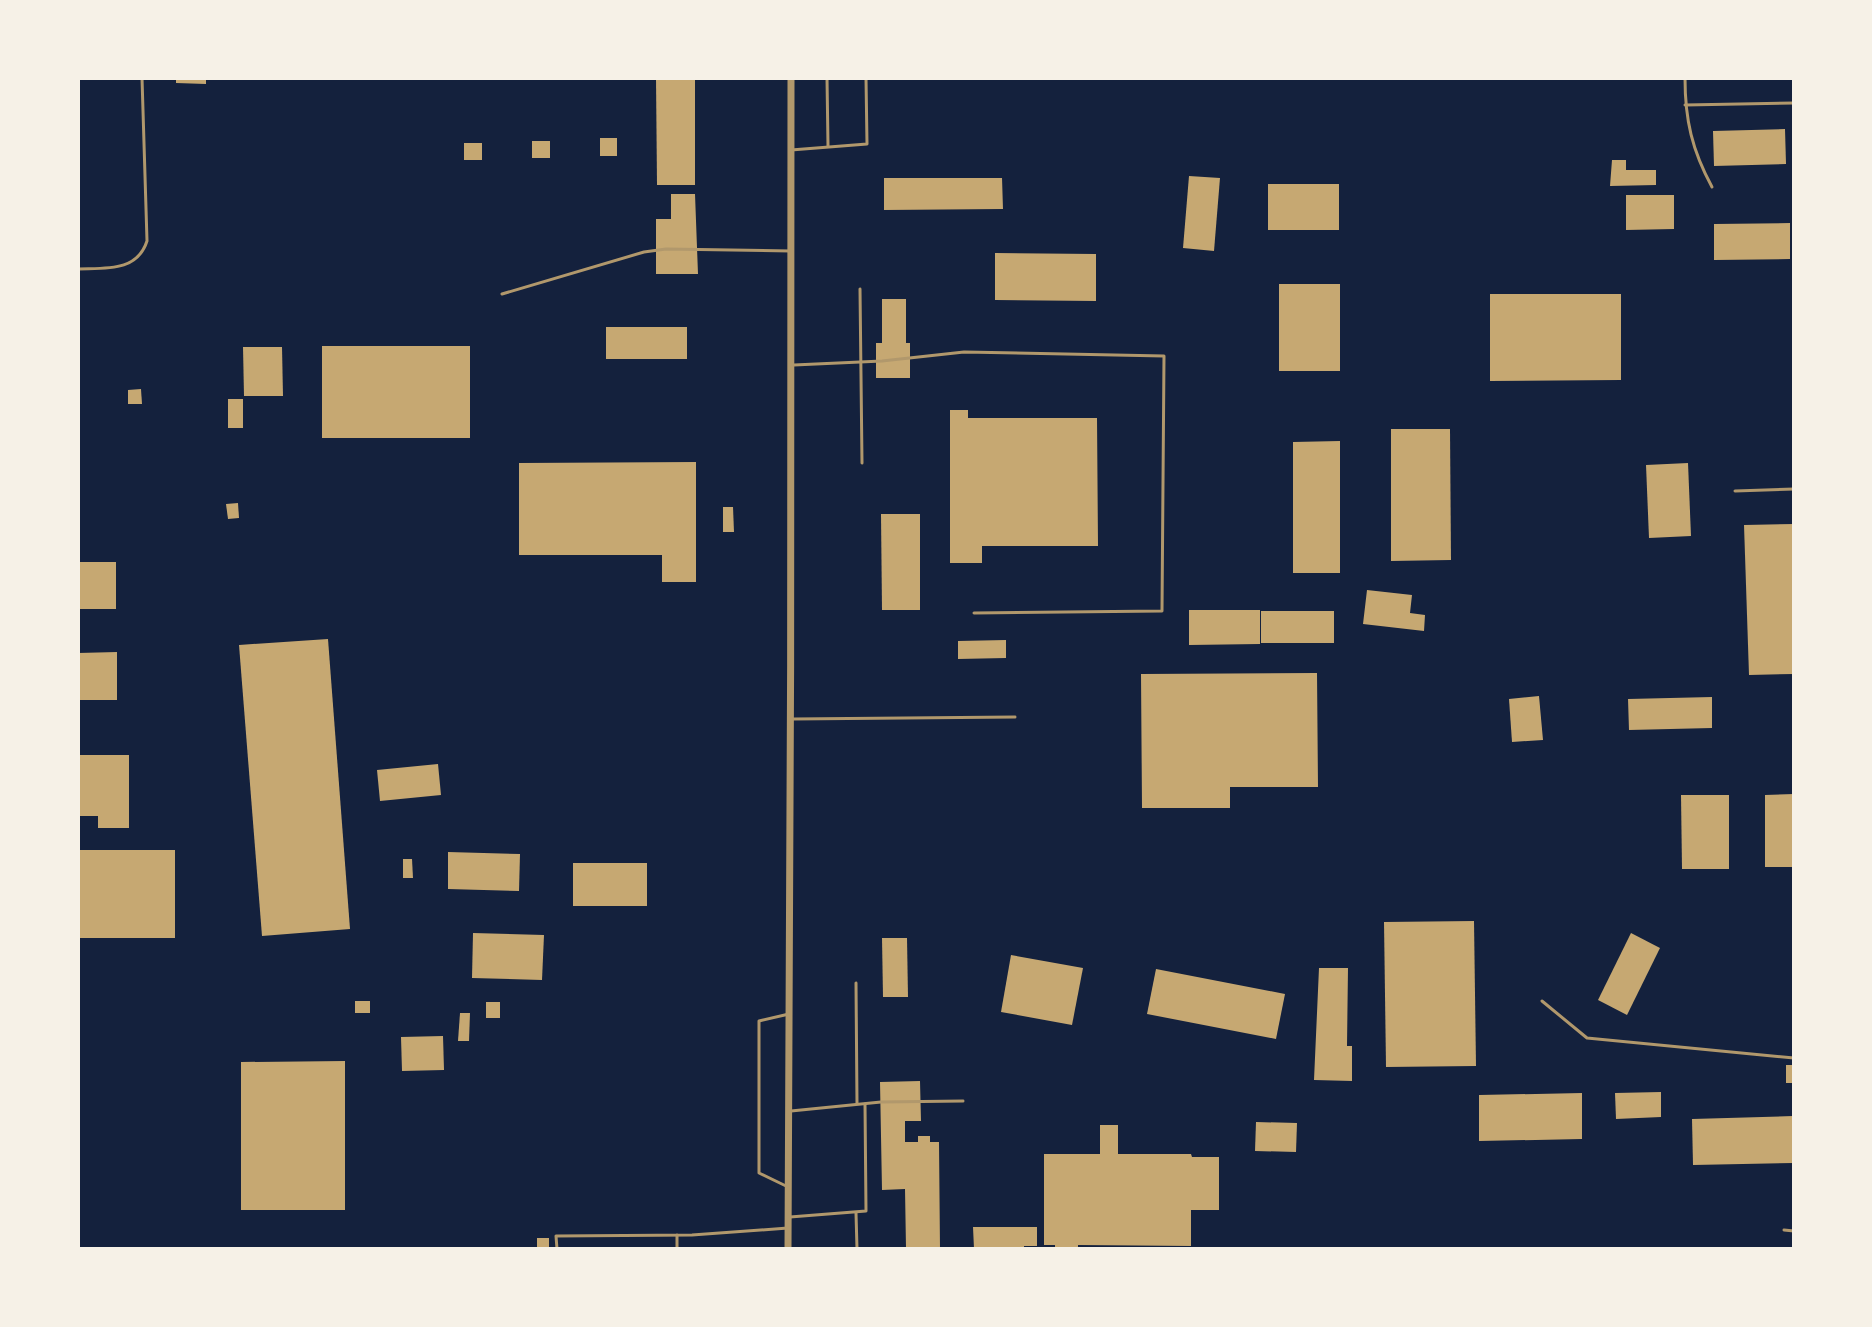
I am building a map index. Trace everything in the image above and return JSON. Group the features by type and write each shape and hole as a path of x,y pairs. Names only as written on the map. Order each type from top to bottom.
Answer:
{"street":[{"path":"788,1249 792,859 789,719 791,78"}],"lane":[{"path":"78,269 113,268 132,263 143,253 147,241 142,78"},
{"path":"827,78 828,147"},
{"path":"791,150 867,144 866,78"},
{"path":"1685,78 1685,105 1696,157 1712,187"},
{"path":"1685,105 1794,103"},
{"path":"502,294 644,252 666,249 791,251"},
{"path":"860,289 862,463"},
{"path":"790,365 964,352 1164,356 1162,611 974,613"},
{"path":"1735,491 1794,489"},
{"path":"789,719 1015,717"},
{"path":"856,983 857,1104"},
{"path":"1542,1001 1587,1038 1794,1058"},
{"path":"789,1188 759,1173 759,1021 790,1014"},
{"path":"791,1111 857,1104 963,1101"},
{"path":"788,1217 866,1211 865,1104"},
{"path":"856,1212 857,1249"},
{"path":"557,1249 556,1236 677,1235 788,1228"},
{"path":"1784,1230 1794,1231"},
{"path":"677,1235 677,1249"}],"building":[{"path":"176,78 206,78 206,84 176,83"},
{"path":"656,78 695,78 695,185 657,185"},
{"path":"1785,129 1786,164 1714,166 1713,131"},
{"path":"600,138 617,138 617,156 600,156"},
{"path":"532,141 550,141 550,158 532,158"},
{"path":"464,143 482,143 482,160 464,160"},
{"path":"1612,160 1626,160 1626,170 1656,170 1656,185 1610,186"},
{"path":"1189,176 1220,178 1214,251 1183,248"},
{"path":"884,178 1002,178 1003,209 884,210"},
{"path":"1268,184 1339,184 1339,230 1268,230"},
{"path":"671,194 695,194 698,274 656,274 656,219 671,219"},
{"path":"1626,195 1674,195 1674,229 1626,230"},
{"path":"1790,223 1790,259 1714,260 1714,224"},
{"path":"995,253 1096,254 1096,301 995,300"},
{"path":"1279,284 1340,284 1340,371 1279,371"},
{"path":"1490,294 1621,294 1621,380 1490,381"},
{"path":"882,299 906,299 910,378 876,378 876,343 882,343"},
{"path":"606,327 687,327 687,359 606,359"},
{"path":"322,346 470,346 470,438 322,438"},
{"path":"243,347 282,347 283,396 244,396"},
{"path":"141,389 142,404 128,404 128,390"},
{"path":"228,399 243,399 243,428 228,428"},
{"path":"950,410 968,410 968,418 1097,418 1098,546 982,546 982,563 950,563"},
{"path":"1391,429 1450,429 1451,560 1391,561"},
{"path":"1340,441 1340,573 1293,573 1293,442"},
{"path":"696,462 696,582 662,582 662,555 519,555 519,463"},
{"path":"1688,463 1691,536 1649,538 1646,465"},
{"path":"238,503 239,518 228,519 226,504"},
{"path":"723,507 733,507 734,532 723,532"},
{"path":"881,514 920,514 920,610 882,610"},
{"path":"1794,524 1794,674 1749,675 1744,525"},
{"path":"78,562 116,562 116,609 78,609"},
{"path":"1367,590 1412,595 1410,613 1425,615 1424,631 1363,624"},
{"path":"1189,610 1260,610 1260,644 1189,645"},
{"path":"1261,611 1334,611 1334,643 1261,643"},
{"path":"328,639 350,929 262,936 239,645"},
{"path":"1006,640 1006,658 958,659 958,641"},
{"path":"117,652 117,700 78,700 78,653"},
{"path":"1317,673 1318,787 1230,787 1230,808 1142,808 1141,674"},
{"path":"1539,696 1543,740 1512,742 1509,699"},
{"path":"1712,697 1712,728 1629,730 1628,699"},
{"path":"78,755 129,755 129,828 98,828 98,816 78,816"},
{"path":"438,764 441,795 380,801 377,770"},
{"path":"1794,794 1794,867 1765,867 1765,795"},
{"path":"1681,795 1729,795 1729,869 1682,869"},
{"path":"78,850 175,850 175,938 78,938"},
{"path":"448,852 520,854 519,891 448,889"},
{"path":"403,859 412,859 413,878 403,878"},
{"path":"573,863 647,863 647,906 573,906"},
{"path":"1474,921 1476,1066 1386,1067 1384,922"},
{"path":"473,933 544,935 542,980 472,978"},
{"path":"1631,933 1660,948 1627,1015 1598,1000"},
{"path":"882,938 907,938 908,997 883,997"},
{"path":"1011,955 1083,968 1072,1025 1001,1012"},
{"path":"1319,968 1348,968 1347,1046 1352,1046 1352,1081 1314,1080"},
{"path":"1156,969 1285,994 1276,1039 1147,1014"},
{"path":"355,1001 370,1001 370,1013 355,1013"},
{"path":"486,1002 500,1002 500,1018 486,1018"},
{"path":"460,1013 470,1013 469,1041 458,1041"},
{"path":"443,1036 444,1070 402,1071 401,1037"},
{"path":"345,1061 345,1210 241,1210 241,1062"},
{"path":"1786,1065 1794,1065 1794,1083 1786,1083"},
{"path":"920,1081 921,1121 905,1121 905,1142 918,1142 918,1136 930,1136 930,1142 939,1142 940,1249 906,1249 905,1189 882,1190 880,1082"},
{"path":"1661,1092 1661,1117 1616,1119 1615,1093"},
{"path":"1582,1093 1582,1139 1479,1141 1479,1095"},
{"path":"1793,1116 1794,1163 1693,1165 1692,1119"},
{"path":"1256,1122 1297,1123 1296,1152 1255,1151"},
{"path":"1100,1125 1118,1125 1118,1154 1219,1157 1219,1210 1191,1210 1191,1246 1078,1245 1078,1249 1055,1249 1055,1245 1044,1245 1044,1154 1100,1154"},
{"path":"973,1227 1037,1227 1037,1246 974,1249"},
{"path":"537,1238 549,1238 549,1249 537,1249"}]}
